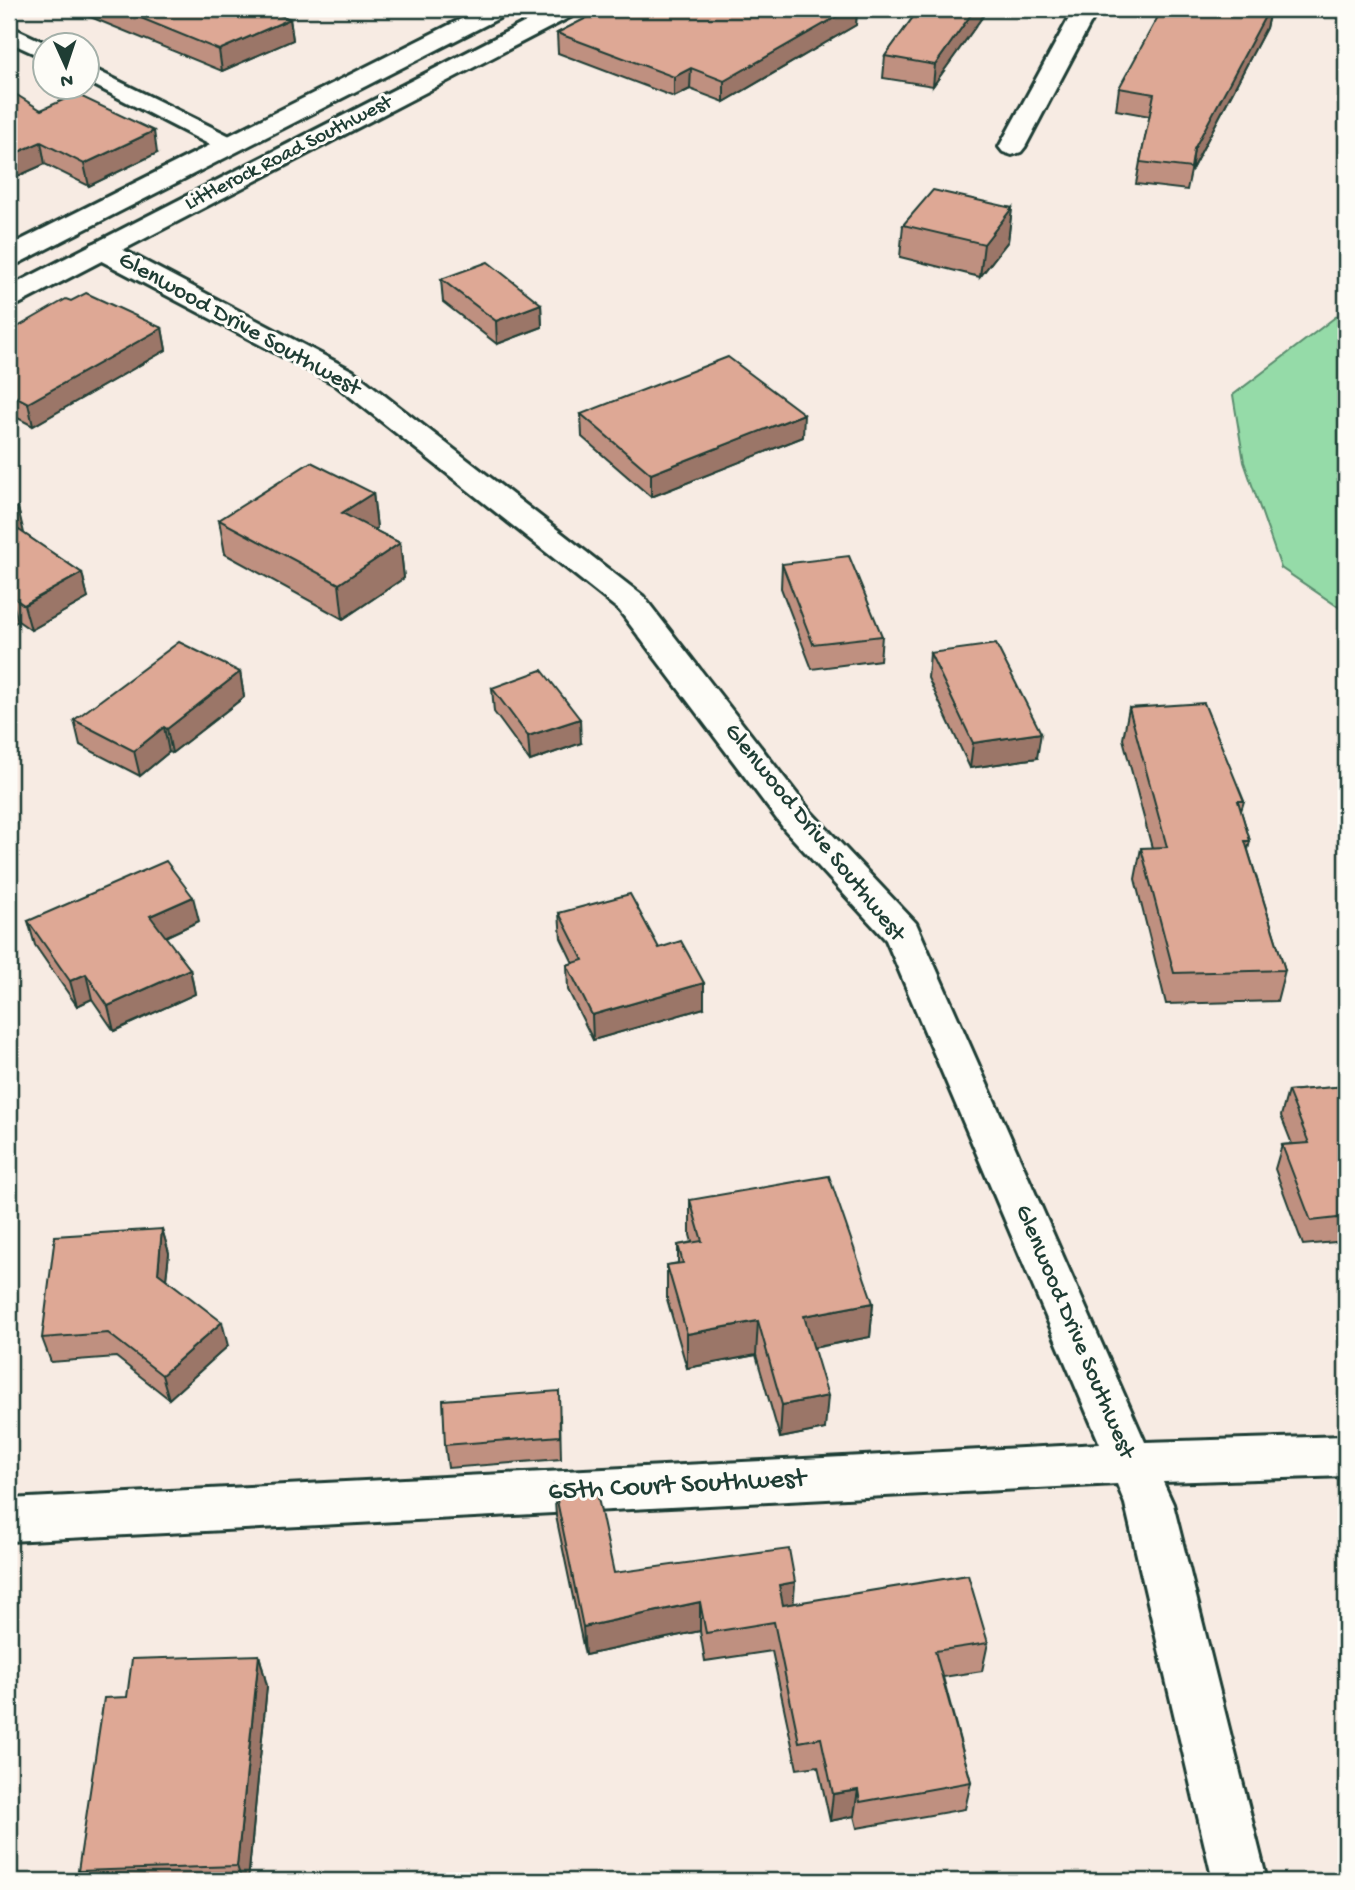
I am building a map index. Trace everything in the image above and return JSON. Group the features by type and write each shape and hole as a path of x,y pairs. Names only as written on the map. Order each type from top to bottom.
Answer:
{"street":[{"name":"Littlerock Road Southwest","path":"9,257 499,9"},
{"name":"Littlerock Road Southwest","path":"9,298 568,9"},
{"path":"1012,147 1086,9"},
{"path":"9,33 32,45"},
{"path":"102,80 229,145"},
{"name":"Glenwood Drive Southwest","path":"102,250 343,377 631,603 798,821 902,933 1149,1504 1240,1881"},
{"name":"65th Court Southwest","path":"9,1520 1131,1463 1346,1455"}],"green space":[{"path":"1346,309 1346,612 1281,568 1244,462 1233,395"}],"building":[{"path":"119,9 264,9 290,19 219,50"},
{"path":"604,9 850,9 724,81 691,68 674,77 557,33"},
{"path":"919,9 975,9 935,65 885,56"},
{"path":"1186,9 1269,9 1194,149 1191,168 1140,162 1154,94 1119,88 1161,11 1183,15"},
{"path":"9,90 41,110 58,102 93,102 154,131 84,164 41,142 9,156"},
{"path":"933,190 1012,208 984,244 903,225"},
{"path":"488,262 541,304 496,321 441,279"},
{"path":"86,293 162,328 28,403 9,393 9,332 66,299 71,301"},
{"path":"728,357 804,414 651,474 581,414"},
{"path":"311,462 373,493 342,513 400,543 339,584 219,520"},
{"path":"9,508 18,508 10,524 82,573 24,605 11,596 9,598"},
{"path":"849,556 882,636 813,644 782,564"},
{"path":"179,642 240,672 134,751 74,720"},
{"path":"996,644 1041,733 973,743 930,653"},
{"path":"542,670 580,719 528,736 492,688"},
{"path":"1204,703 1244,801 1238,801 1250,841 1245,841 1285,970 1174,973 1141,848 1167,847 1129,708"},
{"path":"166,861 193,897 150,916 190,969 108,1006 86,974 70,981 28,921"},
{"path":"630,894 659,948 681,941 704,983 592,1015 567,965 583,960 559,913"},
{"path":"1346,1086 1346,1217 1311,1221 1282,1145 1309,1143 1288,1091"},
{"path":"829,1176 873,1303 804,1316 828,1396 782,1405 758,1321 687,1334 667,1265 683,1263 678,1245 702,1241 690,1200"},
{"path":"162,1229 158,1273 222,1322 162,1375 108,1333 42,1338 55,1236"},
{"path":"559,1391 560,1436 445,1445 443,1400"},
{"path":"595,1484 614,1573 789,1549 795,1582 779,1585 783,1605 968,1575 988,1643 935,1651 971,1782 860,1802 858,1790 833,1794 821,1738 799,1742 774,1622 706,1633 700,1602 583,1627 554,1486"},
{"path":"259,1655 237,1866 78,1871 104,1698 127,1697 132,1659"}]}
